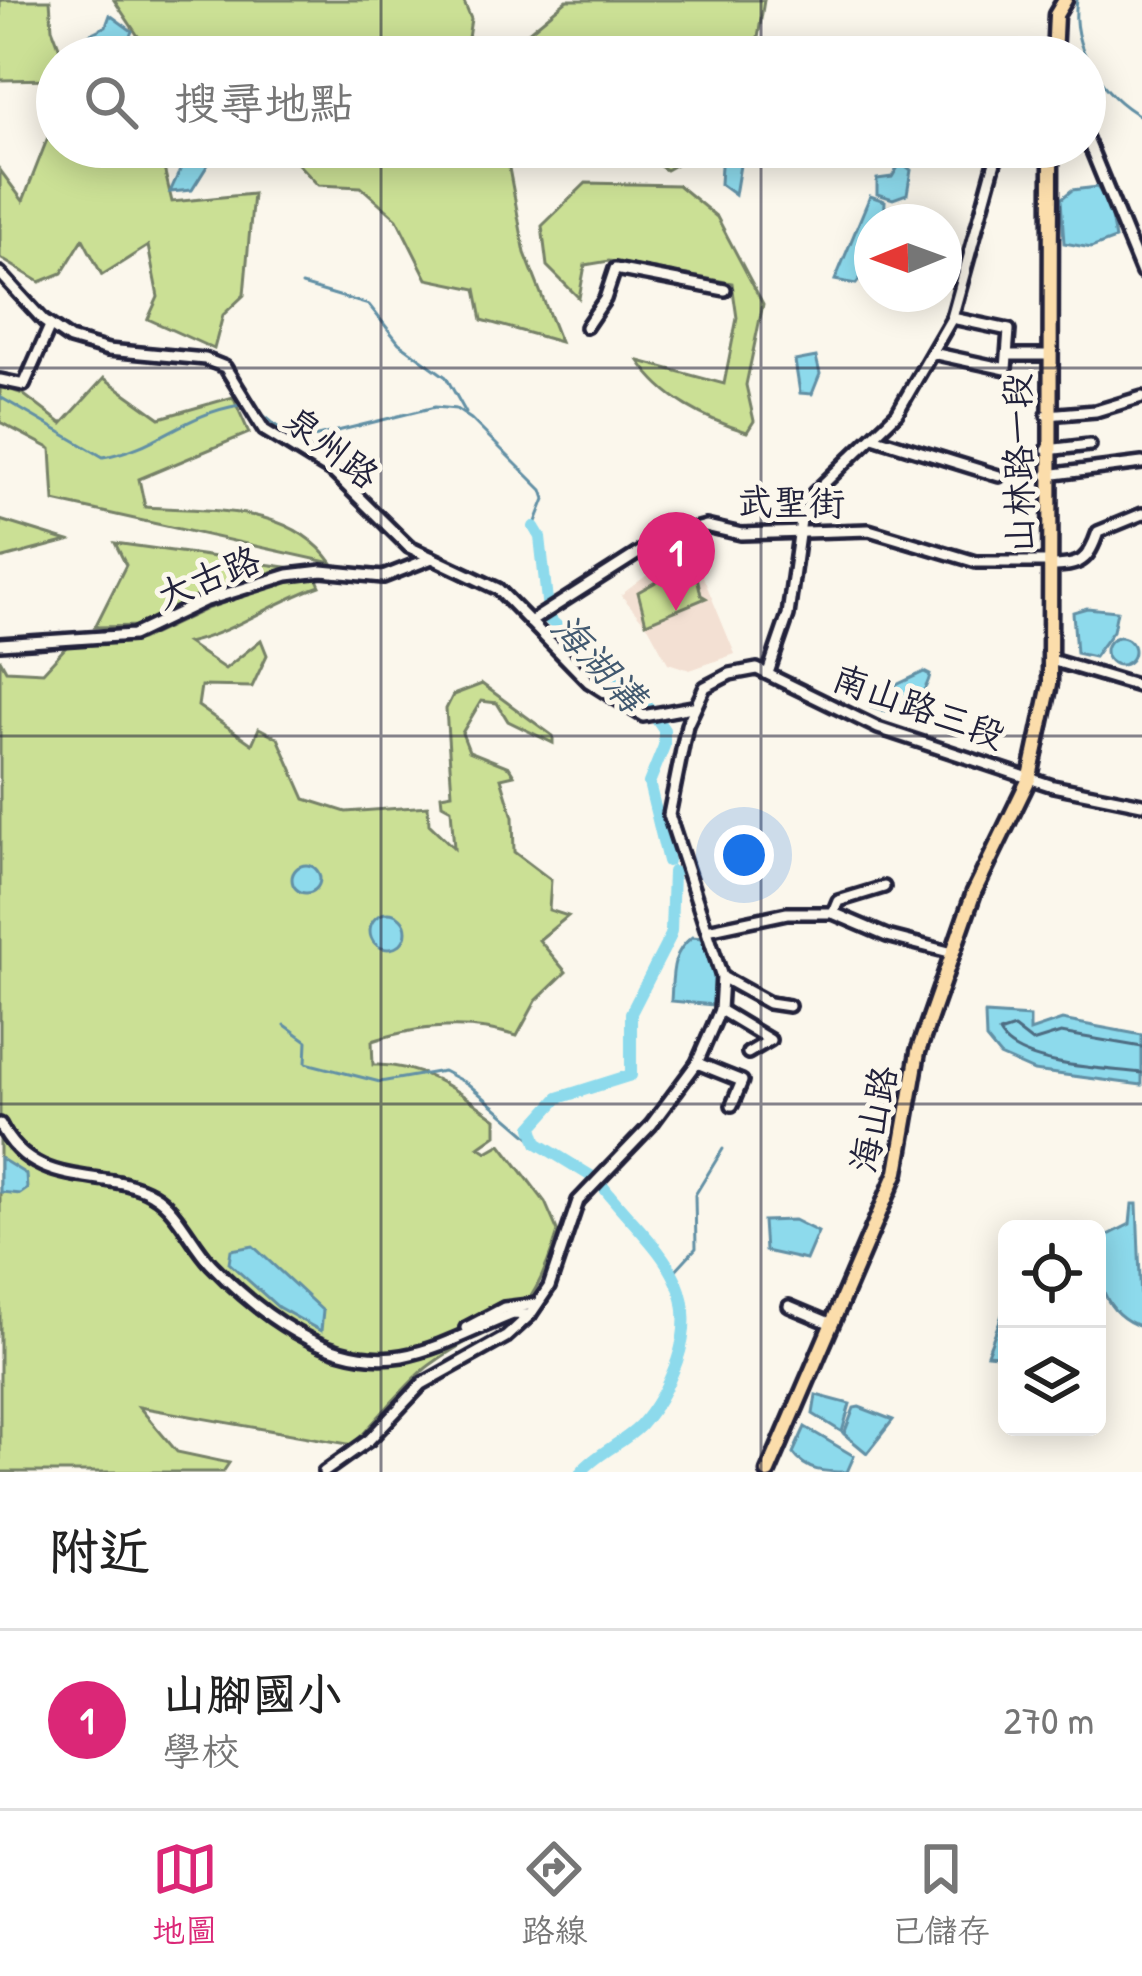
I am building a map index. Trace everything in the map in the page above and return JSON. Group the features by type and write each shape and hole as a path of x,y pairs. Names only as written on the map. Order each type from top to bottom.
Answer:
{"main road":[{"path":"1054,36 1064,1"},
{"name":"山林路一段","path":"1030,777 1052,659 1047,475 1051,168"},
{"name":"海山路","path":"767,1472 897,1172 918,1052 986,865 1030,777"}],"street":[{"path":"324,1472 369,1440 436,1373 506,1337 530,1316 550,1287 578,1202 651,1125 697,1063 720,1010 722,977 669,815 692,707 705,687 730,674 768,673 788,615 800,533 814,493 876,438 952,319 993,168"},
{"path":"1099,168 1142,273"},
{"path":"586,327 605,299 615,269 725,290"},
{"name":"泉州路","path":"0,274 50,326 90,346 179,355 225,368 265,430 334,473 390,532 431,558 487,581 589,682 656,717 692,707"},
{"path":"932,352 1006,369 1009,330 952,319"},
{"path":"0,380 24,385 50,326"},
{"path":"1007,355 1047,355"},
{"path":"1047,415 1096,410 1142,397"},
{"path":"876,438 999,476"},
{"path":"1047,450 1090,445"},
{"path":"1047,475 1142,463"},
{"path":"1049,564 1081,564 1092,555 1098,532 1142,514"},
{"name":"武聖街","path":"530,622 646,547 693,528 800,533 869,530 976,562 1049,564"},
{"name":"大古路","path":"0,644 133,635 204,601 288,575 322,571 383,577 431,558"},
{"path":"1052,659 1142,687"},
{"name":"南山路三段","path":"768,673 878,728 1030,777 1142,804"},
{"path":"833,913 838,901 865,897 884,887"},
{"path":"707,930 787,914 833,913 886,936 953,953"},
{"path":"722,977 769,1003 789,1006"},
{"path":"720,1010 770,1040 748,1053"},
{"path":"697,1063 742,1081 732,1106"},
{"path":"0,1124 20,1150 61,1173 153,1194 213,1266 271,1316 312,1340 368,1357 397,1357 512,1314 530,1316"},
{"path":"436,1345 491,1313 537,1304"},
{"path":"789,1306 832,1324"}],"shaded area":[{"path":"692,550 735,654 690,670 668,663 649,628 621,595 668,559"}],"green space":[{"path":"0,0 50,0 55,36 36,36 36,79 0,80"},
{"path":"114,0 463,0 471,19 468,36 138,36"},
{"path":"567,0 764,0 758,36 523,36"},
{"path":"36,168 164,168 172,202 253,194 244,295 223,315 214,349 148,319 158,297 148,246 102,275 83,239 62,273 40,282 0,258 0,170 23,201"},
{"path":"302,168 509,168 525,253 560,342 482,320 476,289 427,279 397,219 361,187 318,185"},
{"path":"586,183 678,185 717,217 763,304 746,385 754,421 747,432 687,406 639,361 724,384 737,318 732,283 609,261 585,265 579,298 547,266 542,226"},
{"path":"104,378 160,418 233,397 249,433 139,479 145,507 222,511 272,520 314,544 332,563 54,501 51,449 0,422 0,386 23,394 62,424"},
{"path":"0,520 68,541 0,559"},
{"path":"115,543 293,568 202,594 142,626 95,627 126,565"},
{"path":"681,568 696,572 706,598 646,623 638,592"},
{"path":"316,577 320,586 187,643 225,669 261,640 267,655 252,687 201,686 198,706 252,744 259,728 278,738 305,799 346,812 428,806 429,824 454,848 451,809 442,804 441,795 452,793 446,709 453,695 482,684 553,736 553,743 508,721 497,703 481,701 462,733 469,751 509,767 514,775 501,778 513,817 514,852 551,880 549,910 568,916 539,940 566,972 536,1001 517,1036 445,1027 372,1041 373,1065 423,1074 496,1119 496,1135 479,1147 487,1152 501,1144 545,1202 558,1232 546,1266 523,1306 422,1372 353,1445 139,1407 177,1452 229,1463 223,1472 0,1472 0,659 6,670 43,672 67,646 141,640 209,608 284,582"}],"water":[{"path":"110,15 132,31 130,36 90,36 106,26"},
{"path":"181,168 206,168 192,190 170,192"},
{"path":"721,168 740,168 735,195 720,184"},
{"path":"897,168 911,170 907,194 893,199 877,194 877,179 892,177"},
{"path":"1097,187 1108,201 1115,239 1091,248 1064,243 1061,199 1072,190"},
{"path":"870,196 885,201 885,204 867,204"},
{"path":"854,234 854,284 835,280"},
{"path":"816,357 820,374 812,394 800,393 795,361"},
{"path":"1087,608 1117,611 1113,631 1094,657 1076,653 1073,612"},
{"path":"1120,637 1130,641 1134,651 1130,661 1120,665 1110,661 1106,651 1110,641"},
{"path":"924,672 930,675 927,685 908,706 891,711 871,707 873,696"},
{"path":"306,865 316,869 320,879 316,889 306,893 296,889 292,879 296,869"},
{"path":"388,913 400,919 406,931 400,943 388,949 376,943 370,931 376,919"},
{"path":"692,937 702,938 714,973 714,1005 671,1001 676,958"},
{"path":"985,1014 1030,1017 1030,1031 1062,1020 1142,1035 1142,1085 1034,1071 1000,1056 986,1039"},
{"path":"0,1158 26,1174 27,1189 20,1194 0,1192"},
{"path":"1132,1204 1137,1204 1142,1327 1118,1313 1106,1297 1106,1236 1130,1224"},
{"path":"794,1220 818,1232 806,1260 765,1251 763,1221"},
{"path":"253,1246 323,1311 321,1331 278,1307 229,1263 231,1250"},
{"path":"998,1325 998,1355 987,1354"},
{"path":"816,1395 850,1404 842,1432 813,1414"},
{"path":"854,1408 893,1420 867,1453 844,1434"},
{"path":"805,1427 854,1456 847,1472 817,1470 798,1459 793,1453"}],"waterway":[{"path":"1077,0 1078,36"},
{"path":"1106,87 1142,117"},
{"path":"302,285 369,305 399,343 446,377 466,413"},
{"path":"0,397 103,457 240,405"},
{"path":"297,441 435,407 456,409 542,490 545,499 534,527"},
{"path":"256,409 292,439"},
{"name":"海湖溝","path":"534,527 540,537 549,619 649,708 664,730 664,746 649,783 668,861"},
{"name":"海湖溝","path":"671,931 673,872"},
{"name":"海湖溝","path":"591,1176 537,1143 532,1127 558,1098 631,1075 631,1013 670,937"},
{"path":"285,1025 307,1041 306,1063 380,1082 443,1071 468,1084 537,1143"},
{"path":"673,1273 696,1248 695,1195 723,1149"},
{"name":"海湖溝","path":"581,1472 652,1411 674,1370 684,1332 684,1306 667,1264 601,1184"}],"place":[{"name":"山腳國小","path":"676,611"}]}
